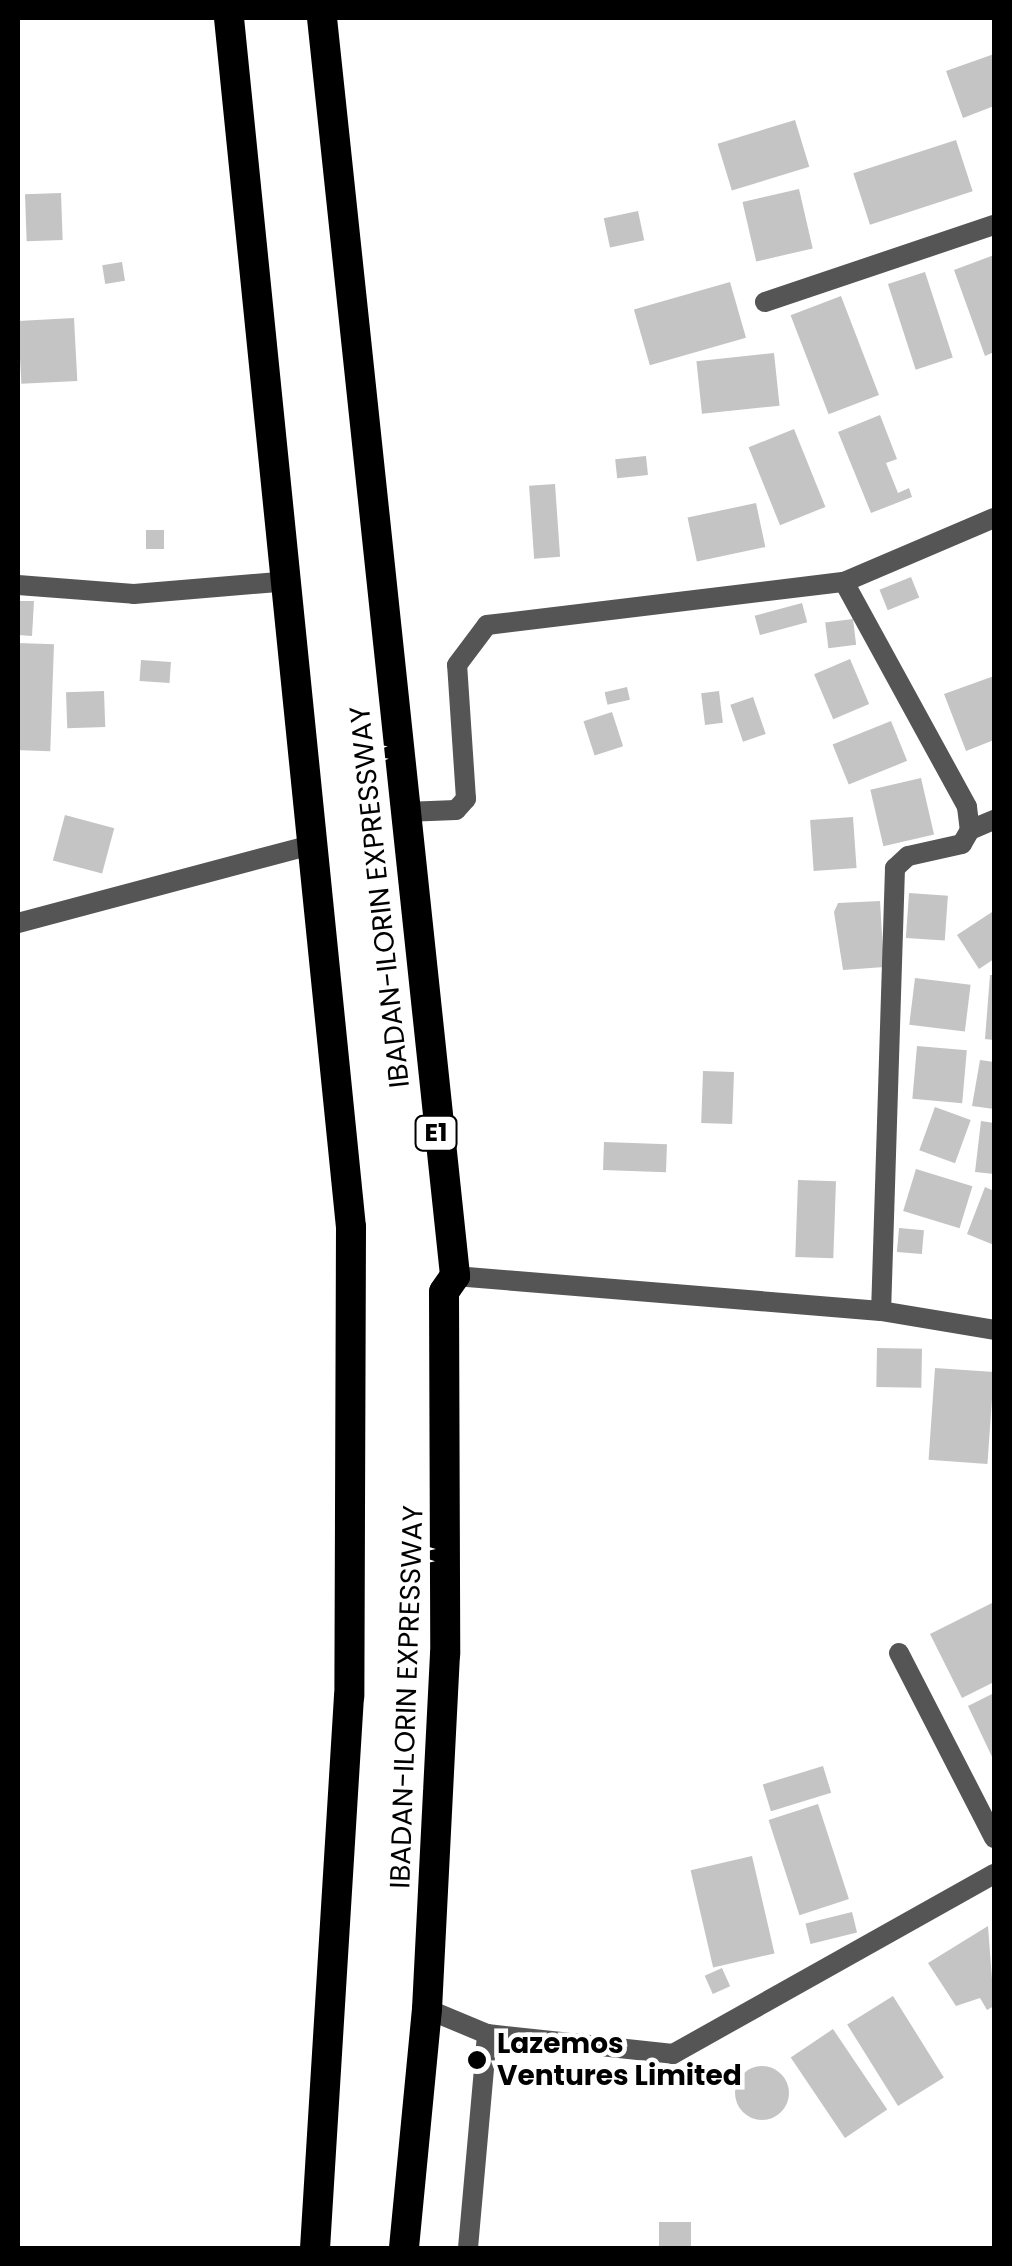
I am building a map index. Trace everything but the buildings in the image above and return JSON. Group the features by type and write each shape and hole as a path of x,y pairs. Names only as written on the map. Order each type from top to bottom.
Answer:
{"highway":[{"name":"IBADAN-ILORIN EXPRESSWAY","path":"229,18 314,844 353,1340 340,1952 315,2248"},
{"name":"IBADAN-ILORIN EXPRESSWAY","path":"322,18 455,1276 444,1292 445,1654 427,2009 404,2248"}],"street":[{"path":"766,302 994,225"},
{"path":"405,812 456,810 466,799 457,665 487,626 844,582 994,518"},
{"path":"18,585 134,594 289,581"},
{"path":"844,582 968,808 970,830 962,844 908,856 895,868 881,1311"},
{"path":"970,830 994,820"},
{"path":"18,923 314,844"},
{"path":"455,1276 881,1311 994,1330"},
{"path":"899,1653 994,1838"},
{"path":"427,2009 487,2034 672,2054 994,1874"},
{"path":"468,2248 487,2034"}],"place":[{"name":"Lazemos Ventures Limited","path":"477,2060"}]}
